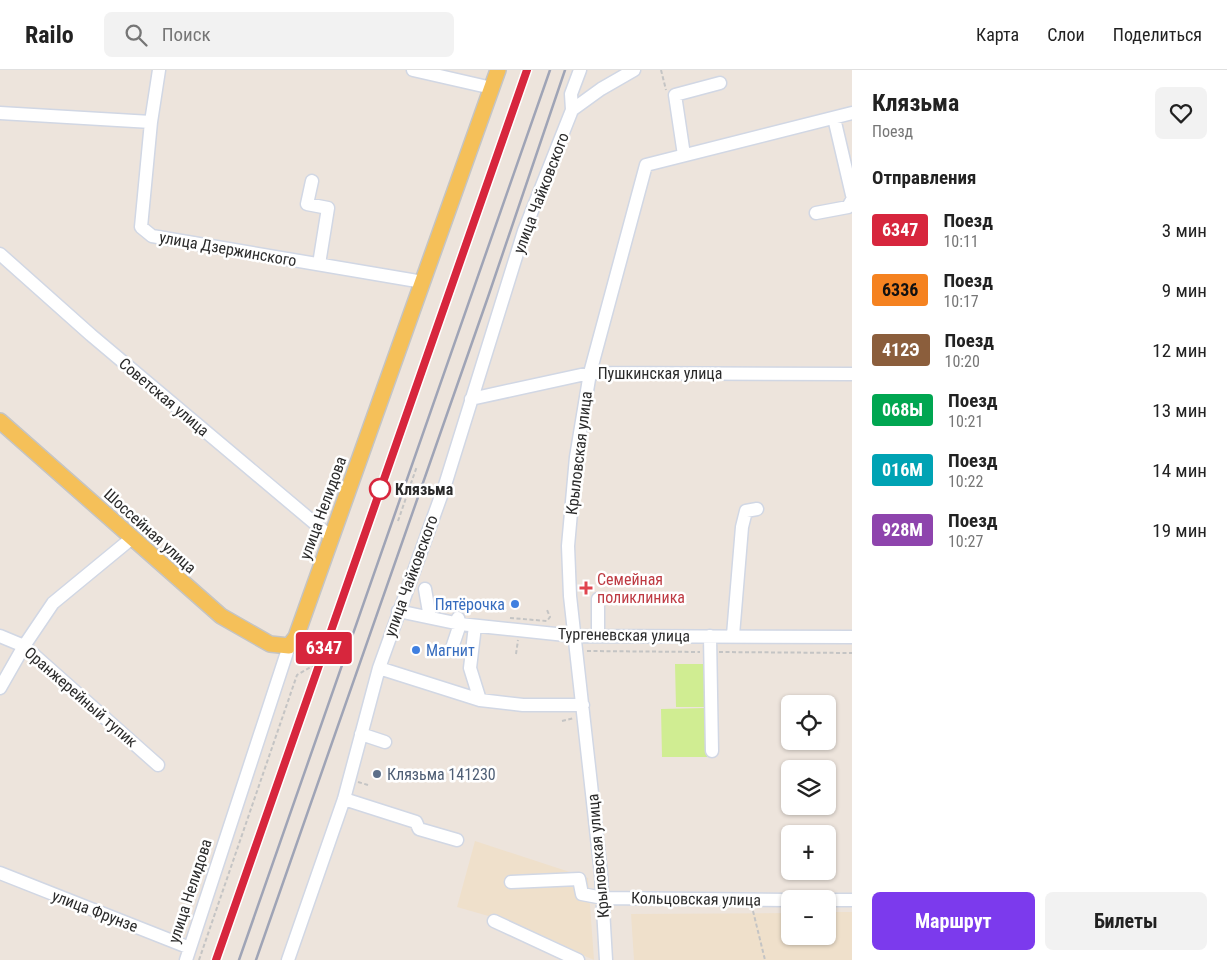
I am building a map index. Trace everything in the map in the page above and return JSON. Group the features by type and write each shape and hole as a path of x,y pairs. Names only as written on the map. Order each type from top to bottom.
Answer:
{"main road":[{"name":"улица Нелидова","path":"289,646 296,637 498,70"},
{"name":"Шоссейная улица","path":"0,421 221,616 270,644 289,646"}],"street":[{"path":"0,113 150,122 159,70"},
{"path":"414,70 492,88"},
{"name":"улица Чайковского","path":"288,960 344,799 379,668 445,485 524,231 572,110 571,94 580,70"},
{"path":"572,110 601,89 634,70"},
{"path":"684,155 675,95 720,83"},
{"name":"Крыловская улица","path":"606,960 603,898 578,705 568,546 576,457 590,373 646,165 852,113"},
{"path":"834,118 852,195"},
{"name":"улица Дзержинского","path":"150,122 141,228 152,236 423,282"},
{"path":"312,181 307,204 328,208 319,264"},
{"path":"816,213 848,207 852,200"},
{"name":"Советская улица","path":"0,254 91,335 331,537"},
{"name":"Пушкинская улица","path":"471,399 590,373 852,374"},
{"path":"733,636 744,519 746,511 757,509"},
{"path":"0,688 24,646 53,603 132,538"},
{"path":"426,589 426,614"},
{"path":"598,599 598,636"},
{"name":"Тургеневская улица","path":"398,611 426,614 460,624 575,636 852,636"},
{"path":"452,648 460,624"},
{"path":"475,626 470,668 480,700"},
{"name":"Оранжерейный тупик","path":"0,636 24,646 158,765"},
{"path":"710,636 712,751"},
{"name":"улица Нелидова","path":"188,954 289,646"},
{"path":"379,668 480,700 578,705"},
{"path":"361,734 384,742"},
{"path":"344,799 416,822 419,829 457,840"},
{"name":"улица Фрунзе","path":"0,874 188,954"},
{"name":"Кольцовская улица","path":"511,882 579,879 582,894 603,898 781,900"},
{"path":"836,900 852,900"},
{"path":"494,921 578,960"}],"path":[{"path":"200,960 297,675 323,660 393,464"},
{"path":"398,521 417,466"},
{"path":"343,604 344,596"},
{"path":"504,617 547,621 550,617 547,610"},
{"path":"509,639 518,640 516,654"},
{"path":"562,721 575,718 578,705"},
{"path":"743,900 755,913 765,960"}],"shaded area":[{"path":"475,841 588,878 594,960 499,919 457,907"},
{"path":"836,912 852,912 852,960 634,960 631,914 781,913 781,945 836,945"}],"green space":[{"path":"675,664 704,664 704,707 676,707"},
{"path":"706,708 707,757 662,757 661,709"}],"railway":[{"path":"216,960 527,70"},
{"path":"239,960 550,70"},
{"path":"256,960 488,297 565,70"}],"train":[{"name":"6347","path":"216,960 527,70"}],"place":[{"name":"Клязьма","path":"380,489"},
{"name":"Семейная поликлиника","path":"586,588"},
{"name":"Пятёрочка","path":"515,604"},
{"name":"Магнит","path":"416,650"},
{"name":"Клязьма 141230","path":"377,774"}]}
